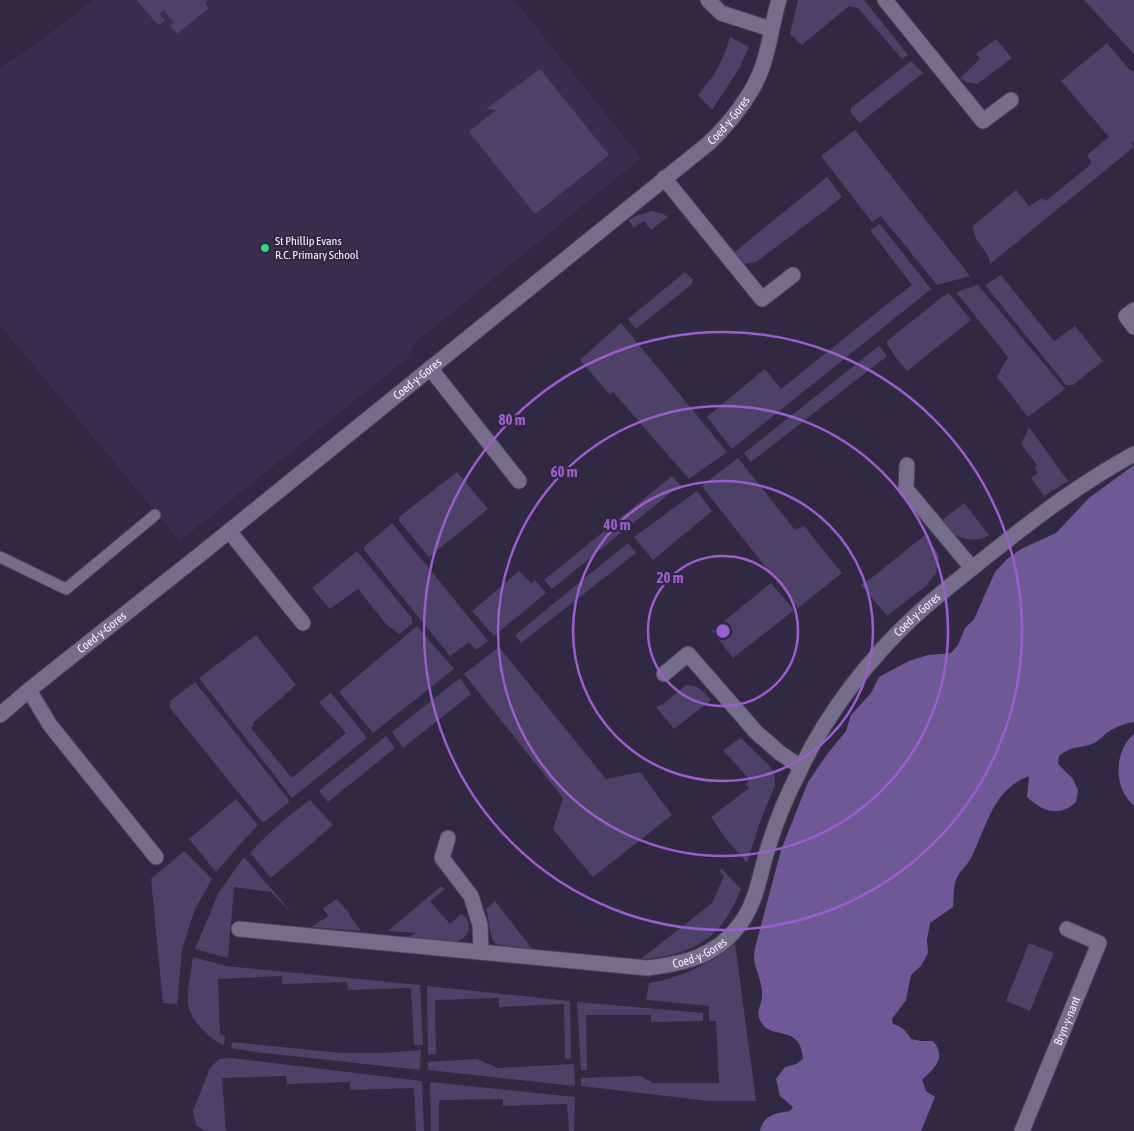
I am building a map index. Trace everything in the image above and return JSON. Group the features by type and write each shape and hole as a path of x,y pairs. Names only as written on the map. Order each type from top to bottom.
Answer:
{"street":[{"path":"708,0 721,13 772,29"},
{"name":"Coed-y-Gores","path":"0,715 28,690 86,646 709,143 735,114 762,68 779,0"},
{"path":"885,0 983,121 1011,100"},
{"path":"664,178 762,299 793,275"},
{"path":"1134,310 1126,316 1134,327"},
{"path":"430,368 519,481"},
{"name":"Coed-y-Gores","path":"239,930 481,951 647,968 683,963 704,955 721,944 738,928 751,907 760,884 768,848 801,767 828,721 872,659 916,615 1033,520 1105,470 1134,454"},
{"path":"906,465 906,488 972,568"},
{"path":"228,531 303,623"},
{"path":"664,674 688,654 756,732 801,767"},
{"path":"28,690 50,725 156,857"},
{"path":"448,838 442,858 471,896 480,925 481,951"},
{"name":"Bryn-y-nant","path":"1022,1131 1099,943 1067,929"}],"lane":[{"path":"0,557 66,589 154,515"}],"shaded area":[{"name":"St Phillip Evans R.C. Primary School","path":"94,0 514,0 641,158 416,342 407,359 180,541 0,325 0,67 24,53"},
{"path":"137,0 208,0 205,3 209,8 177,34 170,26 174,22 163,10 159,14 165,20 160,24 156,23"},
{"path":"798,0 864,0 908,55 902,59 858,8 849,6 802,45 790,34"},
{"path":"1084,0 1134,0 1134,54"},
{"path":"730,37 749,47 740,67 712,110 698,95 718,68"},
{"path":"996,39 1012,58 977,84 966,82 960,78 980,59 976,54"},
{"path":"1107,43 1128,68 1134,72 1134,141 1131,143 1134,147 990,264 987,254 976,238 973,226 1016,190 1029,206 1042,198 1046,201 1090,165 1091,162 1087,155 1109,137 1061,81"},
{"path":"911,61 923,73 860,123 851,113 851,108"},
{"path":"540,69 609,155 535,214 469,132 496,110 486,109"},
{"path":"855,130 970,276 937,285 881,216 872,222 821,156"},
{"path":"827,177 842,197 831,206 756,262 743,264 731,255"},
{"path":"652,211 668,217 651,230 644,221 634,228 628,220 638,215"},
{"path":"880,224 931,289 732,449 707,417 765,369 781,389 912,285 870,230"},
{"path":"685,272 693,280 691,285 636,329 628,319"},
{"path":"1001,275 1054,341 1075,326 1103,361 1073,385 1066,385 985,285"},
{"path":"978,285 1065,389 1028,417 997,377 1008,357 956,292"},
{"path":"949,293 971,320 907,371 886,342"},
{"path":"621,323 727,452 689,479 613,392 609,394 580,360"},
{"path":"879,346 887,356 751,462 744,453"},
{"path":"1029,427 1068,481 1044,496 1031,478 1038,473 1035,469 1037,465 1021,444"},
{"path":"738,458 795,530 804,526 842,573 798,608 704,489 703,485"},
{"path":"1134,465 1134,722 1114,729 1092,744 1072,749 1059,756 1058,764 1073,779 1078,790 1076,802 1070,807 1051,811 1033,802 1027,797 1029,776 1007,790 992,811 971,858 957,877 954,886 953,907 930,923 927,940 928,953 921,966 911,975 906,1000 892,1019 893,1024 904,1030 911,1039 933,1041 939,1052 938,1062 922,1080 926,1091 935,1097 921,1131 760,1131 767,1118 790,1111 793,1107 780,1096 776,1079 785,1067 796,1064 803,1059 801,1048 797,1041 791,1036 766,1028 759,1018 758,1012 762,992 754,959 756,944 781,850 808,782 846,731 851,715 871,693 879,677 909,661 928,655 951,653 958,645 965,628 974,619 995,572 1007,559 1021,549 1056,533 1089,498"},
{"path":"457,472 488,509 429,557 399,521 399,517"},
{"path":"672,476 680,485 552,589 544,580"},
{"path":"697,491 712,511 653,560 634,537"},
{"path":"964,503 989,535 976,539 962,538 946,526 942,520"},
{"path":"392,523 488,641 476,650 469,642 450,656 364,550 364,547"},
{"path":"925,535 939,555 936,573 927,585 887,616 861,585"},
{"path":"628,543 636,553 521,643 515,635"},
{"path":"357,551 412,618 412,624 399,634 386,624 358,589 330,609 312,588"},
{"path":"519,571 531,583 535,580 546,593 494,636 472,611"},
{"path":"771,583 794,610 733,658 712,631"},
{"path":"417,626 454,669 373,733 339,692"},
{"path":"256,635 296,685 253,723 254,725 251,728 292,778 346,733 319,702 331,693 367,738 292,798 199,678"},
{"path":"499,647 606,779 640,772 672,815 593,877 553,829 563,798 464,674"},
{"path":"460,678 471,694 403,748 392,732"},
{"path":"195,682 289,800 288,803 263,823 170,708 170,701"},
{"path":"686,685 698,687 711,700 674,729 656,707 663,704"},
{"path":"1134,734 1134,806 1126,797 1121,786 1119,762 1124,746"},
{"path":"386,736 395,748 328,802 319,791"},
{"path":"741,738 768,764 774,773 775,785 760,822 747,863 726,839 711,817 749,788 746,784 749,779 723,750"},
{"path":"236,799 258,825 216,872 189,839"},
{"path":"310,800 333,825 271,878 250,853 278,825"},
{"path":"184,851 212,879 195,909 182,949 177,1004 163,1003 151,879"},
{"path":"244,857 293,914 271,892 234,887 228,958 195,949 219,892"},
{"path":"721,868 741,889 721,925 712,935 691,948 667,956 641,959 712,903 724,876 720,872"},
{"path":"441,886 445,889 430,901 450,924 461,914 466,917 469,929 464,938 457,941 440,941 409,937 416,933 388,931"},
{"path":"337,899 350,914 360,931 311,927 328,916 323,908"},
{"path":"495,901 532,949 495,944 491,935 486,909"},
{"path":"735,943 756,1101 709,1101 581,1086 581,1078 641,1076 653,1083 719,1083 716,1021 709,1021 709,1006 646,1000 649,983 672,978 695,969"},
{"path":"1029,943 1054,953 1030,1011 1006,1001"},
{"path":"193,957 226,966 420,985 423,1045 414,1045 411,988 348,990 347,982 282,984 282,976 218,979 220,1034 225,1036 224,1045 213,1039 192,1016 188,1004 188,992"},
{"path":"427,986 570,1001 571,1058 565,1059 564,1004 499,1007 499,998 435,1000 436,1054 428,1055"},
{"path":"577,1002 703,1013 703,1021 651,1022 651,1015 586,1015 587,1070 581,1070"},
{"path":"232,1042 341,1053 382,1053 421,1050 420,1070 255,1052 231,1048"},
{"path":"232,1058 422,1081 424,1131 416,1131 414,1088 350,1090 350,1082 287,1084 286,1076 222,1078 226,1131 205,1131 196,1125 193,1111 210,1068 219,1059"},
{"path":"477,1059 498,1068 574,1064 575,1086 428,1070 428,1062"},
{"path":"430,1082 575,1097 574,1131 569,1131 567,1104 503,1106 503,1099 439,1100 439,1131 431,1131"}],"place":[{"name":"St Phillip Evans R.C. Primary School","path":"265,248"}]}
